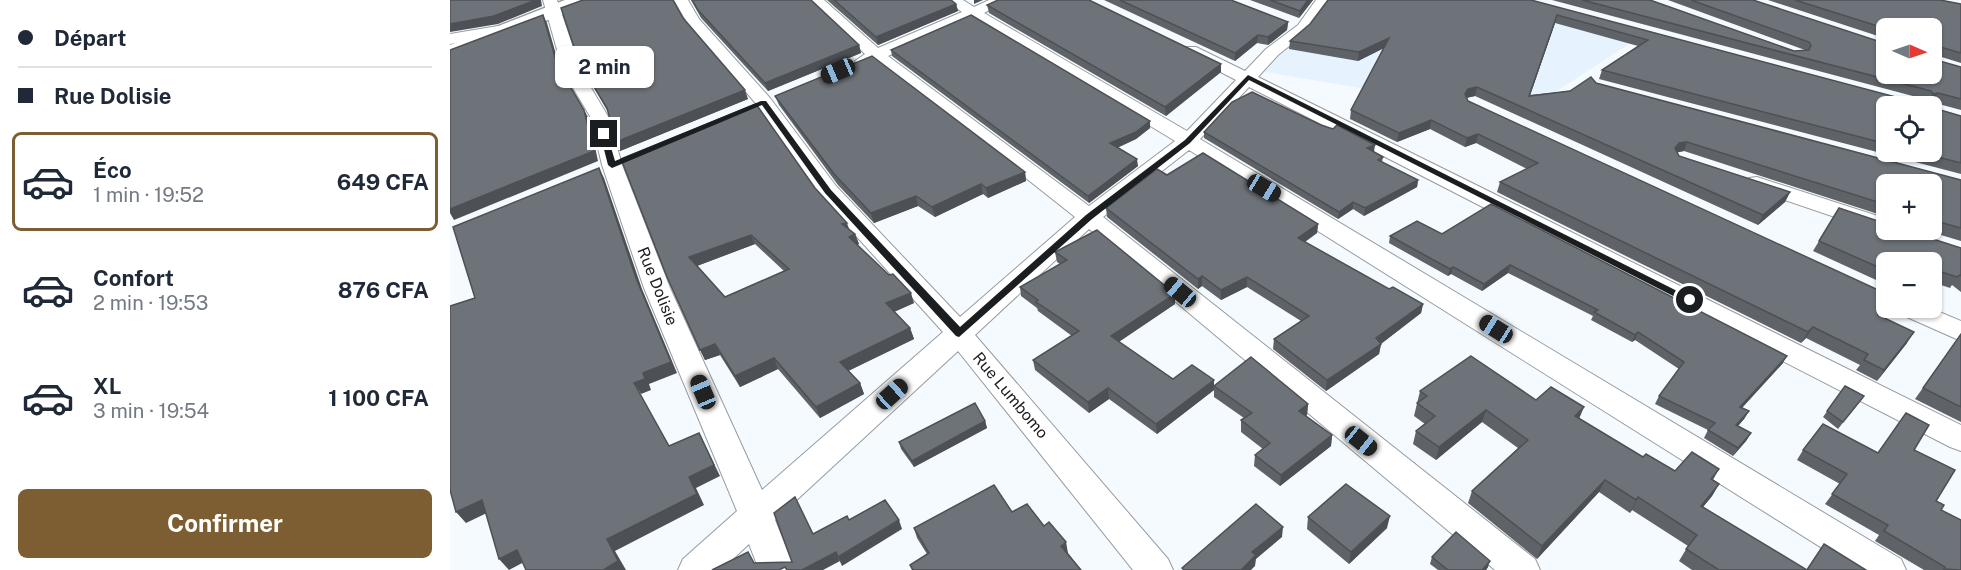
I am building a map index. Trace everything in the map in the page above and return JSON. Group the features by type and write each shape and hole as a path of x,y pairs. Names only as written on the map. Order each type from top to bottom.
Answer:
{"street":[{"path":"450,52 498,32 552,5 582,0"},
{"name":"Rue Lumbomo","path":"681,0 693,21 763,102 828,191 959,333 1155,570"},
{"path":"815,0 876,55 962,118 1089,217 1522,570"},
{"path":"845,68 876,55 963,6 1001,0"},
{"path":"696,570 1089,217 1188,141 1272,52 1293,24 1323,0"},
{"name":"Rue Dolisie","path":"552,5 572,71 600,118 612,165 657,288 757,517 777,570"},
{"path":"963,6 1107,91 1888,570"},
{"path":"450,39 498,32"},
{"path":"1173,42 1248,77 1961,439"},
{"path":"1737,177 1876,223"},
{"path":"1931,318 1961,332"}],"shaded area":[{"path":"1514,0 1646,33 1549,96 1384,92 1265,72 1281,52 1310,29"}],"building":[{"path":"450,0 536,0 494,16 450,24"},
{"path":"583,0 673,0 683,18 745,90 616,142 607,108 579,62 561,8"},
{"path":"692,0 811,0 859,45 765,83 698,10"},
{"path":"834,0 951,0 956,4 876,37"},
{"path":"998,0 1089,0 1221,64 1165,107 987,5"},
{"path":"1120,0 1231,0 1288,22 1268,37 1258,35 1235,53"},
{"path":"1270,0 1308,0 1300,11"},
{"path":"1328,0 1531,0 1892,96 1876,96 1876,141 1602,70 1648,40 1557,15 1529,96 1570,91 1591,77 1596,83 1876,157 1876,162 1893,162 1938,174 1876,174 1876,202 1687,142 1679,143 1675,148 1679,156 1790,192 1763,215 1477,87 1468,89 1465,94 1468,101 1876,289 1876,318 1884,318 1914,332 1884,370 1864,360 1868,354 1813,327 1808,332 1500,182 1538,163 1478,134 1467,138 1431,120 1399,133 1351,110 1389,38 1359,52 1290,41 1310,24"},
{"path":"1582,0 1650,0 1794,51 1809,50 1811,45 1809,42 1691,0 1753,0 1876,40 1876,77"},
{"path":"1795,0 1940,0 1961,4 1961,53 1942,47 1942,18 1876,18 1876,26"},
{"path":"543,15 557,64 584,110 594,151 450,209 450,50"},
{"path":"971,15 1150,121 1136,132 1110,143 1137,159 1088,196 891,50"},
{"path":"872,56 1025,172 986,188 981,184 932,207 916,196 871,213 835,175 775,96"},
{"path":"1942,62 1961,67 1961,99 1938,93 1933,94 1931,91 1904,84 1942,84"},
{"path":"1252,92 1321,125 1333,129 1337,125 1375,145 1367,148 1383,157 1378,160 1418,180 1365,208 1353,202 1339,212 1204,132 1232,102"},
{"path":"756,104 815,188 847,223 842,224 855,234 849,237 889,275 893,274 911,293 886,303 910,328 840,362 860,383 816,407 774,358 735,376 715,344 700,350 667,277 621,159","holes":["751,235 789,269 725,297 689,257"]},
{"path":"1942,110 1961,116 1961,163 1942,158"},
{"path":"1203,153 1318,224 1298,238 1389,289 1393,287 1423,304 1376,338 1381,344 1327,380 1274,339 1309,316 1247,277 1221,290 1202,276 1198,279 1106,208 1157,169 1167,175"},
{"path":"599,168 636,278 671,362 643,373 645,379 634,383 669,446 699,433 714,465 689,477 697,494 607,539 618,561 606,570 526,570 517,550 499,559 482,500 456,512 450,490 450,306 475,298 453,227"},
{"path":"1942,175 1961,180 1961,228 1942,223"},
{"path":"1491,204 1787,356 1740,407 1749,411 1736,425 1751,433 1738,448 1708,430 1715,423 1659,396 1684,362 1638,332 1635,335 1594,312 1598,310 1510,265 1484,284 1453,267 1450,269 1390,236 1417,221 1442,234"},
{"path":"1839,208 1876,220 1876,240 1936,240 1961,248 1961,276 1942,272 1942,252 1876,252 1876,266 1819,241"},
{"path":"1097,230 1175,294 1111,336 1173,379 1192,365 1214,380 1156,424 1108,388 1088,402 1033,360 1079,331 1036,302 1038,300 1020,287 1067,260 1055,252"},
{"path":"1961,334 1961,407 1923,388"},
{"path":"1471,356 1536,400 1551,387 1584,407 1575,416 1643,457 1646,454 1675,471 1692,452 1719,469 1711,479 1719,484 1701,506 1807,570 1719,570 1686,549 1697,535 1638,497 1636,500 1605,480 1542,546 1472,491 1528,440 1486,410 1439,447 1416,431 1435,416 1417,403 1427,396 1420,391"},
{"path":"1251,357 1308,404 1299,411 1332,435 1281,475 1255,455 1270,443 1241,420 1252,413 1214,386"},
{"path":"1845,386 1864,396 1843,422 1827,411"},
{"path":"975,403 985,421 912,461 899,442"},
{"path":"1906,413 1929,425 1914,450 1955,470 1936,501 1944,505 1941,510 1961,520 1961,570 1944,569 1945,567 1884,531 1888,525 1832,494 1847,474 1803,450 1823,424 1878,453"},
{"path":"1346,484 1390,516 1351,552 1308,517"},
{"path":"994,485 1012,512 1027,504 1044,526 1049,522 1066,542 1061,546 1081,570 913,570 910,565 929,553 914,528"},
{"path":"795,497 813,534 847,516 849,520 885,500 899,520 838,557 836,552 802,570 787,570 785,567 779,570 712,570 748,552 754,563 792,562 774,513"},
{"path":"1256,504 1283,527 1252,552 1256,555 1241,570 1184,570 1182,568"},
{"path":"1456,532 1490,561 1482,570 1448,570 1432,557"},
{"path":"1824,544 1866,570 1807,570"}],"route":[{"path":"604,134 612,165 764,102 828,191 959,333 1089,217 1188,141 1248,77 1690,300"}]}
